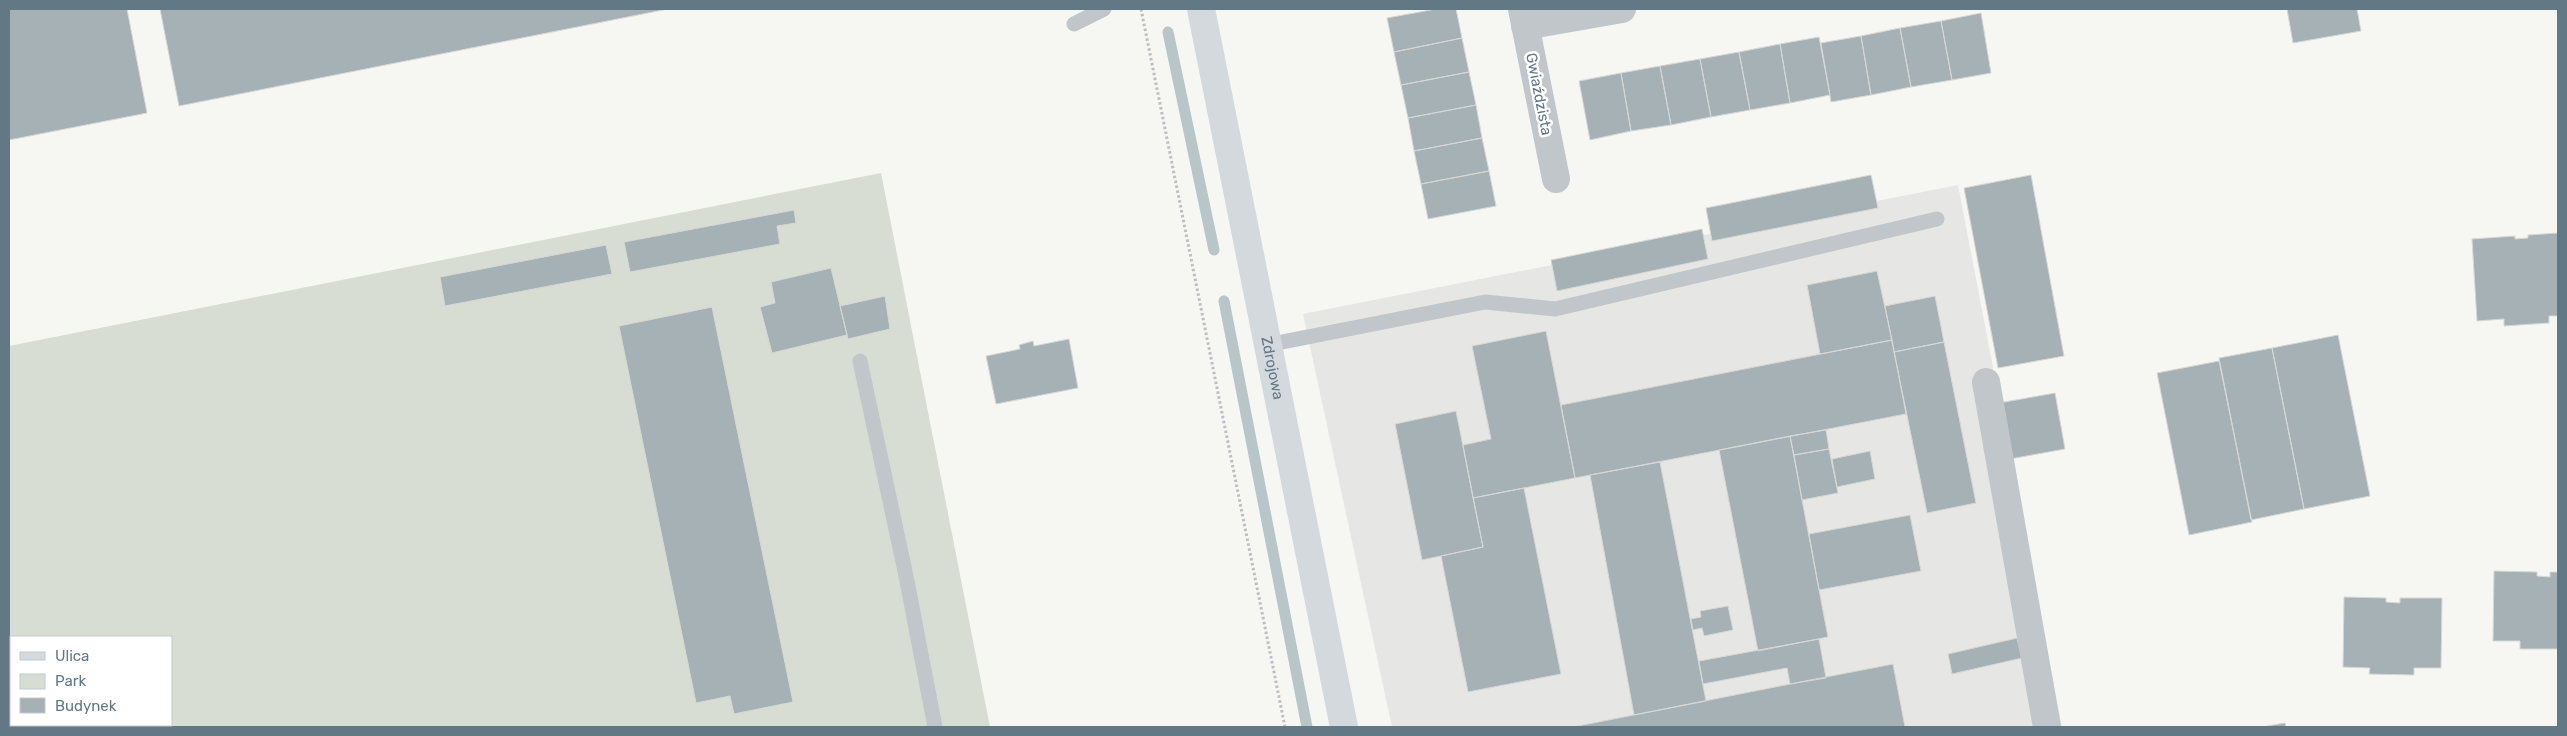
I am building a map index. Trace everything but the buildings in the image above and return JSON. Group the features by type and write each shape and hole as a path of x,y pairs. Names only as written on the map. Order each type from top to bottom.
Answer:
{"street":[{"name":"Zdrojowa","path":"1201,9 1344,727"},
{"path":"1523,17 1622,9"},
{"name":"Gwiaździsta","path":"1523,17 1556,180"},
{"path":"1986,382 2047,727"}],"lane":[{"path":"1074,24 1104,9"},
{"path":"1268,345 1485,302 1555,309 1937,219"},
{"path":"860,361 906,576 935,727"}],"path":[{"path":"1141,9 1284,727"}],"shaded area":[{"path":"1958,185 2062,727 1392,727 1303,314"}],"green space":[{"path":"881,173 990,727 9,727 9,346"}],"waterway":[{"path":"1168,32 1214,250"},
{"path":"1224,301 1307,727"}]}
